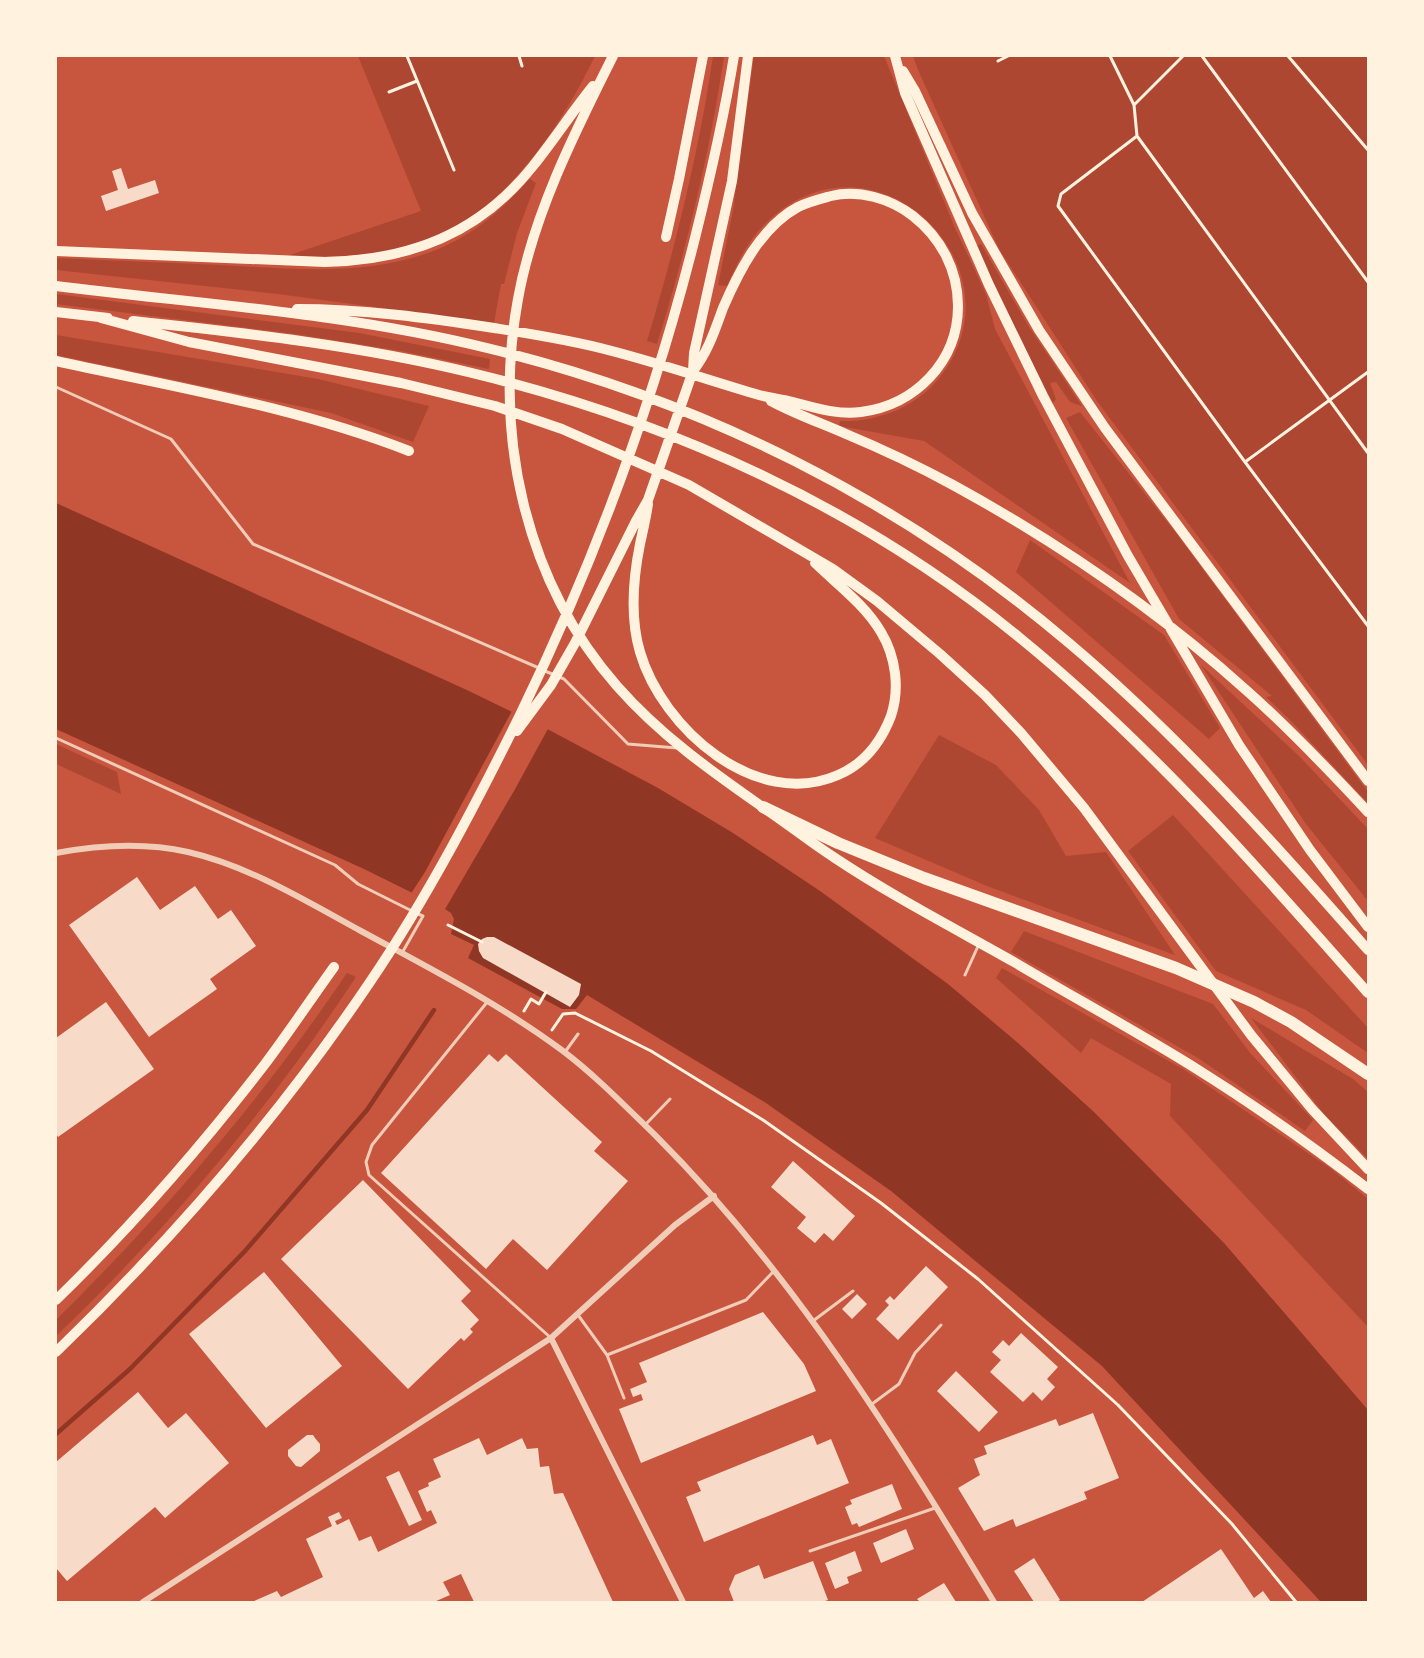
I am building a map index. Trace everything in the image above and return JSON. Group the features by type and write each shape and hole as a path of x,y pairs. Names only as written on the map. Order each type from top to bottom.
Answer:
{"highway":[{"path":"613,56 557,176 531,249 518,298 509,369 511,438 519,488 528,524 547,573 569,619 590,651 618,687 649,720 682,749 834,858 1208,1076 1297,1135 1368,1189"},
{"path":"666,237 680,179 703,56"},
{"path":"56,1352 120,1289 218,1182 295,1084 369,984 404,930 501,753 540,673 603,530 653,392 709,185 734,56"},
{"path":"699,355 732,181 748,56"},
{"path":"896,58 915,91 972,213 1039,330 1105,428 1368,781"},
{"path":"896,58 905,93 989,285 1043,396 1128,556 1239,745 1310,850 1368,927"},
{"path":"56,251 325,262 365,260 416,249 460,230 481,218 499,202 533,167 606,69"},
{"path":"255,309 347,309 456,322 537,335 606,349 707,377 760,395 828,411 860,412 896,402 910,395 927,381 950,347 958,315 958,297 953,271 947,257 939,243 916,218 892,203 877,197 858,194 837,195 813,201 787,214 759,243 743,267 699,355 693,371 648,500 551,686 501,753"},
{"path":"56,286 346,321 452,340 524,357 658,400 738,433 809,468 930,538 1000,587 1105,674 1200,767 1368,950"},
{"path":"56,312 332,346 469,372 535,389 635,422 700,447 786,487 866,531 934,575 1001,623 1059,671 1166,772 1368,993"},
{"path":"101,318 189,342 401,383 495,406 562,429 682,482 833,569 877,601 939,654 985,695 1022,733 1068,787 1272,1062 1318,1116 1368,1168"},
{"path":"56,361 302,416 409,451"},
{"path":"760,395 790,411 868,443 951,484 1087,566 1187,640 1246,689 1296,736 1368,812"},
{"path":"648,500 646,524 635,575 634,616 640,652 648,675 682,726 704,747 731,766 779,782 809,783 832,778 855,766 877,743 886,727 895,697 895,670 886,642 870,617 802,551"},
{"path":"763,807 838,843 924,878 1215,984 1291,1022 1368,1074"},
{"path":"56,1300 137,1216 190,1156 266,1063 334,967"}],"street":[{"path":"56,853 81,848 112,846 159,847 189,853 246,872 402,953 488,1001 565,1052 613,1094 714,1196 774,1271 813,1321 870,1405 994,1602"},
{"path":"143,1602 551,1338 675,1225 714,1196"},
{"path":"551,1338 683,1602"}],"lane":[{"path":"56,387 171,439 253,544 564,679 628,744 682,749"},
{"path":"56,738 335,865 358,884 423,916 402,953"},
{"path":"965,975 980,943"},
{"path":"488,1001 372,1145 366,1162 369,1175 551,1338"},
{"path":"565,1052 578,1034"},
{"path":"644,1125 670,1099"},
{"path":"607,1355 746,1300 774,1271"},
{"path":"813,1321 853,1291"},
{"path":"577,1314 607,1355 624,1398"},
{"path":"870,1405 899,1384 915,1353 941,1325"},
{"path":"810,1551 936,1508"}],"path":[{"path":"407,56 454,170"},
{"path":"519,56 522,66"},
{"path":"998,61 1008,56"},
{"path":"1110,56 1134,105 1137,136 1368,453"},
{"path":"1134,105 1183,56"},
{"path":"1202,56 1368,282"},
{"path":"1288,56 1368,150"},
{"path":"388,92 417,81"},
{"path":"1137,136 1061,195 1058,206 1368,626"},
{"path":"1245,462 1368,372"},
{"path":"448,925 482,942"},
{"path":"531,999 539,1004 546,992"},
{"path":"547,1040 563,1014 575,1013 651,1051 763,1120 881,1203 978,1279 1118,1405 1232,1524 1296,1602"}],"shaded area":[{"path":"358,56 595,56 579,88 539,150 489,203 460,224 427,241 392,251 340,256 287,256 421,211"},
{"path":"713,56 724,56 712,129 678,273 657,344 647,341 685,200 701,128"},
{"path":"754,56 884,56 955,228 986,294 995,329 1130,583 924,441 839,426 840,421 880,416 915,400 935,383 960,340 965,296 953,255 928,221 893,197 851,187 808,195 765,224 748,245 727,286 718,285 733,210"},
{"path":"913,56 1368,56 1368,765 1097,401 999,249"},
{"path":"530,179 536,183 517,233 504,284 501,284 494,323 278,294 56,270 56,258 310,269 341,269 401,261 429,252 468,234 496,212"},
{"path":"981,244 1029,327 1082,406 1070,402 1056,382 1050,383 1056,399 1053,403 1017,334 976,246"},
{"path":"56,294 359,333 490,359 489,369 401,351 295,334 56,304"},
{"path":"56,335 318,379 429,406 413,442 331,413 56,355"},
{"path":"1080,412 1176,533 1368,792 1368,803 1266,697 1272,696 1179,619 1066,418"},
{"path":"56,503 469,691 551,731 658,788 733,833 820,891 948,984 1018,1043 1095,1113 1224,1243 1368,1410 1368,1602 1321,1602 1102,1366 891,1191 766,1103 587,995 576,1009 562,1009 468,958 474,945 451,934 454,919 445,909 364,869 56,729"},
{"path":"1030,540 1164,635 1220,728 1209,739 1016,572"},
{"path":"1201,665 1300,757 1368,829 1368,901 1306,824"},
{"path":"939,735 996,765 1039,810 1066,856 1106,852 1175,955 987,886 875,838"},
{"path":"56,744 117,772 121,794 56,764"},
{"path":"1173,815 1368,1028 1368,1053 1306,1010 1216,971 1128,851"},
{"path":"1024,931 1213,1004 1251,1054 1313,1120 1305,1131 1198,1058 1011,952"},
{"path":"1002,968 1183,1069 1330,1168 1368,1199 1368,1327 1170,1116 1171,1084 1091,1038 1081,1053 996,978"},
{"path":"347,973 356,977 290,1072 254,1119 138,1254 56,1336 56,1320 135,1239 210,1154 281,1065"},
{"path":"1251,1018 1353,1079 1368,1092 1368,1159 1323,1113"}],"pier":[{"path":"513,709 549,727 444,911 410,895 425,872"}],"building":[{"path":"121,168 128,189 155,180 159,193 106,211 101,196 118,190 112,171"},
{"path":"137,877 160,910 195,886 218,919 231,910 256,946 210,979 217,989 149,1037 69,925"},
{"path":"487,937 494,937 581,984 579,995 570,1007 483,958 478,944"},
{"path":"106,1002 154,1069 58,1137 56,1133 56,1038"},
{"path":"489,1054 498,1062 506,1054 602,1142 594,1151 628,1181 547,1270 513,1239 486,1269 381,1173"},
{"path":"793,1161 855,1216 833,1241 824,1233 815,1243 797,1228 806,1217 771,1187"},
{"path":"363,1180 471,1291 461,1301 479,1320 470,1329 473,1332 464,1341 461,1338 408,1389 281,1259"},
{"path":"926,1266 948,1287 898,1340 876,1319 889,1305 885,1301 890,1296 894,1300"},
{"path":"264,1272 342,1366 266,1428 189,1334"},
{"path":"857,1294 867,1304 852,1319 842,1309"},
{"path":"763,1312 804,1364 816,1391 641,1463 619,1409 643,1400 641,1394 633,1397 630,1389 647,1382 639,1363"},
{"path":"1021,1333 1058,1367 1047,1379 1055,1387 1042,1401 1033,1392 1023,1402 990,1372 1001,1360 992,1352 1003,1340 1009,1346"},
{"path":"956,1371 998,1412 979,1432 937,1391"},
{"path":"138,1392 168,1428 186,1413 229,1463 165,1518 155,1507 67,1581 56,1568 56,1462"},
{"path":"1093,1413 1119,1478 1084,1492 1087,1499 1016,1527 1013,1519 984,1531 958,1488 980,1475 974,1459 987,1454 984,1446 1056,1419 1059,1426"},
{"path":"307,1435 313,1435 320,1444 320,1451 301,1467 296,1466 288,1456 288,1450"},
{"path":"813,1435 817,1445 831,1439 849,1483 704,1542 686,1497 701,1491 697,1482"},
{"path":"479,1438 487,1455 522,1438 527,1449 538,1448 540,1467 549,1466 554,1494 563,1493 613,1602 474,1602 461,1574 443,1582 450,1595 434,1602 252,1602 277,1591 281,1597 323,1577 306,1539 332,1526 328,1517 339,1512 342,1518 335,1521 337,1525 349,1519 359,1541 371,1536 378,1552 437,1523 431,1510 427,1512 418,1491 441,1477 433,1459"},
{"path":"399,1471 422,1520 409,1526 386,1477"},
{"path":"892,1484 902,1509 859,1527 857,1523 852,1525 845,1507 852,1504 850,1500"},
{"path":"906,1529 914,1549 881,1563 873,1543"},
{"path":"1221,1549 1254,1598 1263,1591 1271,1602 1142,1602"},
{"path":"855,1551 862,1571 847,1577 849,1583 835,1589 825,1563"},
{"path":"1034,1558 1060,1600 1057,1602 1034,1602 1014,1571"},
{"path":"813,1561 828,1600 822,1602 734,1602 729,1589 735,1575 759,1565 764,1579"},
{"path":"944,1583 956,1602 920,1602 917,1599"}],"waterway":[{"path":"56,1434 130,1369 245,1251 367,1110 434,1010"}]}
